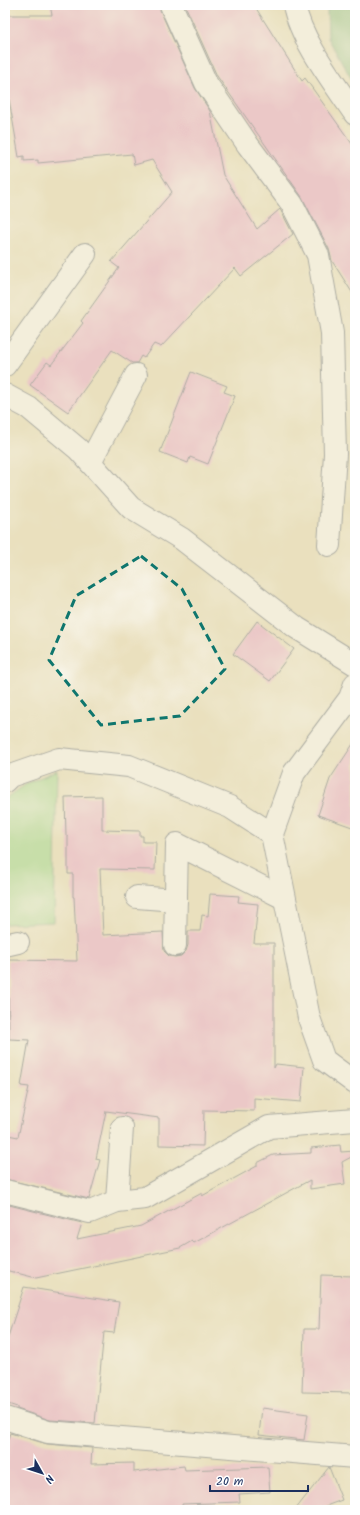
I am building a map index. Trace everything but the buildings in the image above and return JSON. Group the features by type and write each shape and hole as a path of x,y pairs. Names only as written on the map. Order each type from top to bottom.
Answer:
{"street":[{"path":"171,5 206,82 248,145 292,204 318,255 332,333 334,454 329,545"},
{"path":"294,5 296,16 317,57 355,114"},
{"path":"5,365 85,254"},
{"path":"90,462 136,375"},
{"path":"5,395 29,408 78,449 131,508 182,539 297,628 355,664"},
{"path":"353,693 294,773 272,834 309,1018 324,1060 355,1084"},
{"path":"5,781 10,776 59,759 129,766 230,807 272,834"},
{"path":"175,945 177,844 284,898"},
{"path":"137,897 176,900"},
{"path":"5,1191 90,1212 117,1201 145,1198 269,1127 355,1120"},
{"path":"117,1201 122,1128"},
{"path":"5,1418 48,1432 355,1457"}],"highlighted area":[{"path":"141,556 182,589 225,669 180,716 101,725 49,660 76,596"}],"green space":[{"path":"337,5 355,5 355,85 328,38 327,10"},
{"path":"57,770 54,922 5,924 5,799 28,783"}]}
